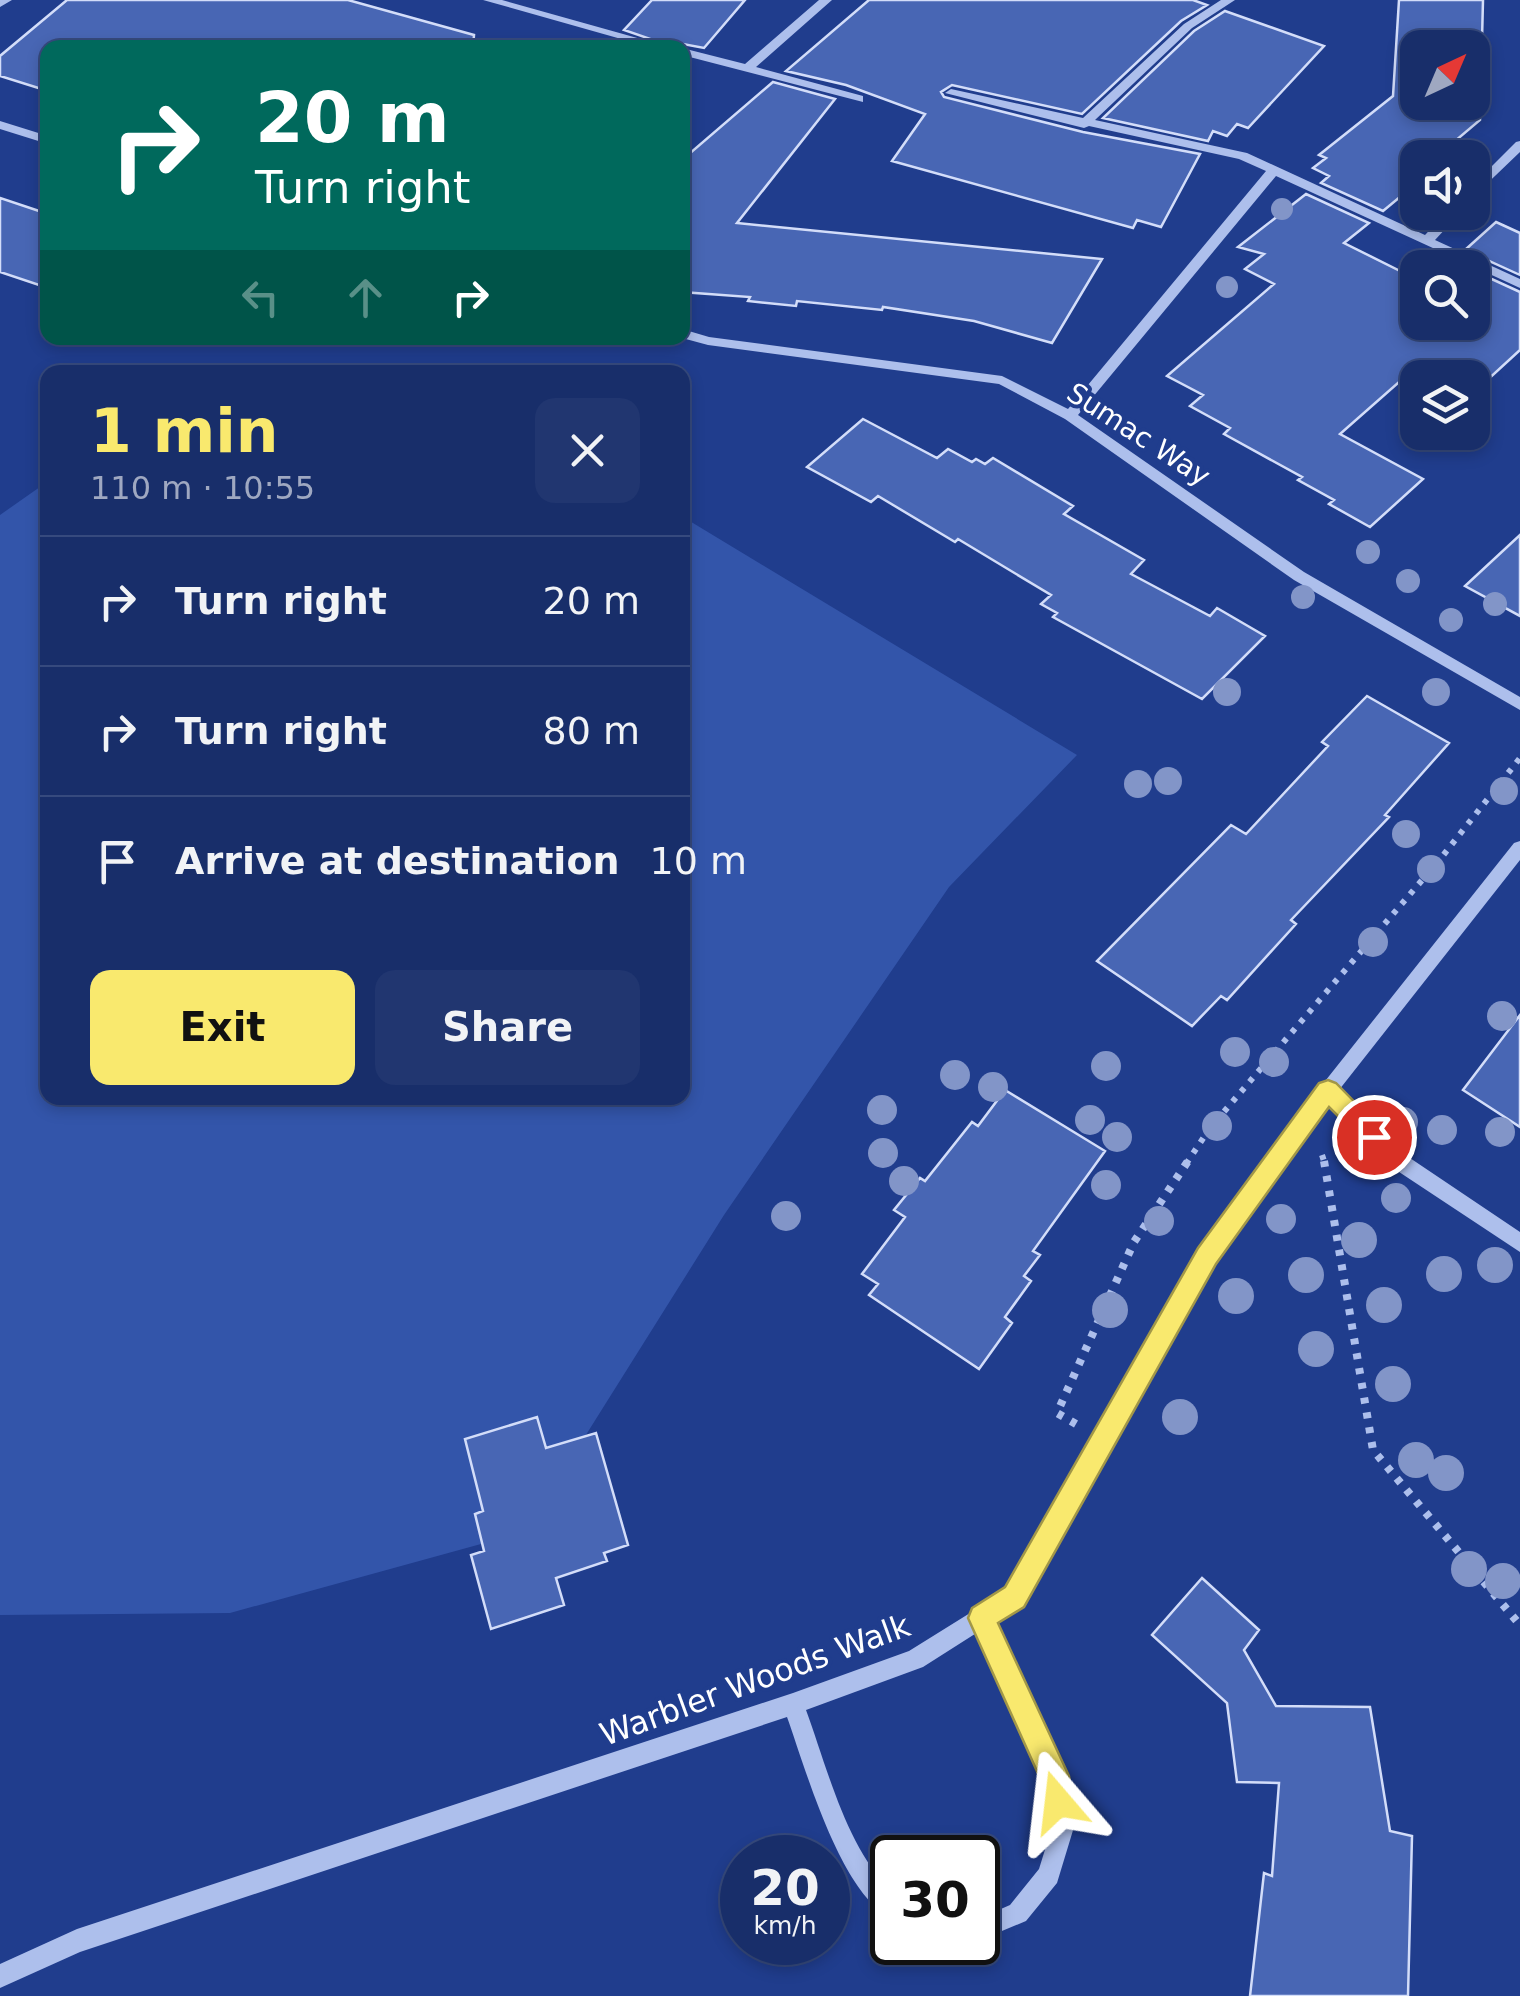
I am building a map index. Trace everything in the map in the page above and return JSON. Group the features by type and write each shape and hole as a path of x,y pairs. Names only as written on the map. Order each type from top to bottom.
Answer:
{"street":[{"path":"490,0 638,40"},
{"path":"747,68 826,0"},
{"path":"1084,124 1188,26 1230,0"},
{"path":"690,53 859,99"},
{"path":"951,93 1243,156 1520,284"},
{"path":"0,126 40,138"},
{"path":"1490,176 1520,145"},
{"path":"1070,416 1274,170"},
{"path":"1427,241 1438,230"},
{"name":"Sumac Way","path":"690,335 1002,380 1070,416 1299,576 1520,704"},
{"name":"Warbler Woods Walk","path":"0,1976 77,1941 793,1704 915,1659 1014,1597 1207,1256 1328,1090 1520,848"},
{"path":"1328,1090 1397,1160 1520,1243"},
{"path":"982,1618 1054,1776 1062,1826 1049,1876 1018,1913 1000,1921"},
{"path":"793,1704 851,1855 870,1884"}],"path":[{"path":"1104,1440 1057,1412 1134,1242 1210,1128 1441,858 1520,758"},
{"path":"1307,1118 1329,1174 1373,1450 1520,1625"}],"shaded area":[{"path":"40,487 40,1105 690,1105 690,521 1077,755 949,887 724,1215 525,1532 230,1613 0,1615 0,515"}],"building":[{"path":"67,0 348,0 474,35 474,40 40,40 40,88 0,76 0,56"},
{"path":"652,0 745,0 704,48 690,45 690,40 653,40 624,30"},
{"path":"869,0 1193,0 1207,5 1181,21 1082,114 952,85 941,92 944,97 1083,132 1200,154 1161,227 1137,220 1133,228 892,161 925,114 846,85 786,71"},
{"path":"1399,0 1483,0 1482,30 1400,30 1400,120 1480,120 1456,140 1400,140 1400,197 1383,211 1321,183 1329,176 1313,168 1326,158 1319,155 1393,96"},
{"path":"1225,11 1324,46 1248,128 1237,124 1227,136 1213,131 1208,141 1103,118 1194,31"},
{"path":"773,82 835,99 737,223 1102,259 1052,343 974,321 883,307 882,310 797,301 796,306 748,301 750,297 690,293 690,153"},
{"path":"1306,194 1369,223 1344,243 1400,271 1400,340 1490,340 1490,278 1520,292 1520,350 1490,378 1490,360 1400,360 1400,381 1340,434 1423,479 1370,527 1329,504 1334,500 1298,480 1302,477 1224,434 1230,428 1190,406 1203,395 1167,376 1274,284 1245,269 1264,254 1238,247"},
{"path":"0,198 40,211 40,285 0,272"},
{"path":"1496,222 1520,233 1520,275 1490,261 1490,250 1465,250"},
{"path":"863,419 937,458 948,449 972,462 976,459 985,464 993,458 1073,506 1064,514 1144,560 1131,574 1210,616 1217,608 1265,636 1202,699 1053,617 1057,613 1041,604 1051,595 958,539 955,542 878,496 871,502 807,467"},
{"path":"1520,535 1520,616 1465,586"},
{"path":"1367,696 1449,743 1385,815 1389,817 1291,920 1296,924 1227,1000 1221,996 1192,1026 1097,961 1231,825 1246,834 1328,746 1322,742"},
{"path":"1520,1015 1520,1127 1463,1090"},
{"path":"1005,1090 1105,1151 1033,1251 1040,1255 1024,1276 1031,1281 1005,1317 1012,1323 979,1369 869,1295 878,1284 862,1274 905,1217 894,1210 920,1178 925,1181 972,1122 978,1126"},
{"path":"537,1417 546,1448 596,1433 628,1545 604,1553 607,1561 556,1578 564,1605 491,1629 471,1555 484,1551 475,1514 483,1511 465,1439"},
{"path":"1202,1578 1259,1630 1244,1650 1276,1706 1370,1707 1390,1831 1412,1836 1408,1996 1250,1996 1264,1873 1272,1876 1279,1783 1237,1782 1227,1703 1152,1635"}],"route":[{"path":"1058,1802 1054,1776 982,1618 1014,1597 1207,1256 1328,1090 1374,1137"}]}
